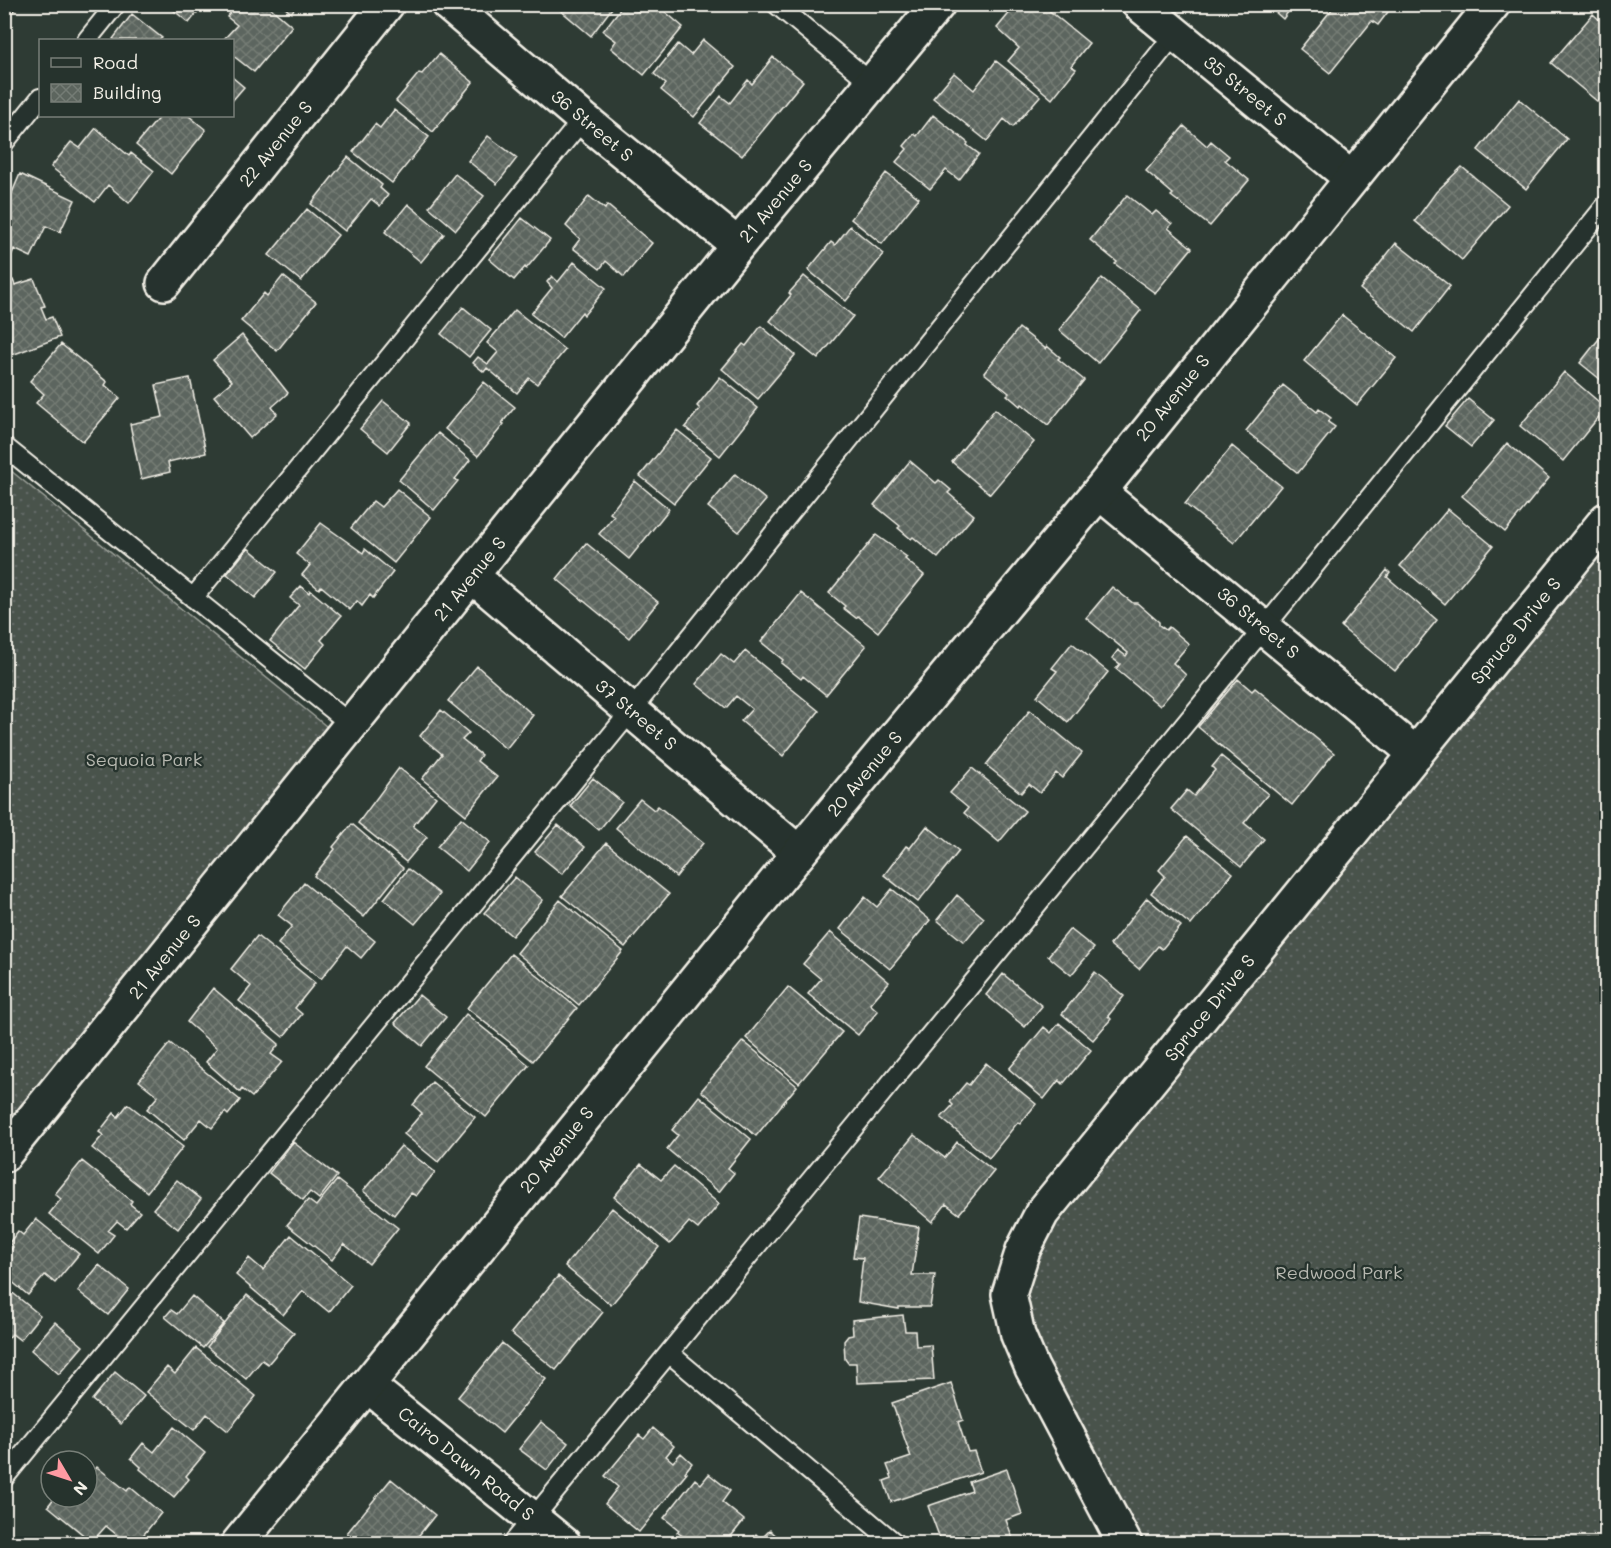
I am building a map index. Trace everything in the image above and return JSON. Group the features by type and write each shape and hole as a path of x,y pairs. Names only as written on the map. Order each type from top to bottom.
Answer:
{"street":[{"name":"22 Avenue S","path":"164,283 387,4"},
{"name":"36 Street S","path":"448,4 583,119 738,245"},
{"name":"21 Avenue S","path":"4,1155 738,245 938,4"},
{"name":"35 Street S","path":"1139,4 1351,178"},
{"name":"20 Avenue S","path":"237,1544 799,853 1099,492 1493,4"},
{"name":"36 Street S","path":"1099,492 1416,754"},
{"name":"Spruce Drive S","path":"1125,1544 1032,1368 1018,1335 1009,1294 1023,1250 1042,1213 1606,520"},
{"name":"37 Street S","path":"472,576 799,853"},
{"name":"Cairo Dawn Road S","path":"367,1385 564,1544"}],"lane":[{"path":"88,39 116,4"},
{"path":"776,4 873,84"},
{"path":"4,1478 631,711 1174,34"},
{"path":"4,143 39,99"},
{"path":"193,598 583,119"},
{"path":"512,1544 1264,628 1606,205"},
{"path":"4,446 352,726"},
{"path":"669,1353 896,1544"}],"green space":[{"name":"Sequoia Park","path":"5,466 342,739 5,1155"},
{"name":"Redwood Park","path":"1606,520 1606,1543 1125,1543 1018,1335 1023,1250"}],"building":[{"path":"4,4 19,4 4,22"},
{"path":"166,4 204,4 189,23"},
{"path":"238,4 266,4 292,26 254,72 234,57 234,39 224,39 237,25 227,17"},
{"path":"281,4 298,4 291,13"},
{"path":"553,4 615,4 591,36"},
{"path":"624,4 630,4 639,12 645,4 656,4 683,27 644,75 611,48 616,41 603,31"},
{"path":"1017,4 1041,4 1089,43 1071,66 1076,69 1052,99 1008,61 1019,48 997,28"},
{"path":"1266,4 1294,4 1283,19"},
{"path":"1336,4 1394,4 1378,25 1372,21 1330,73 1300,49"},
{"path":"132,14 162,38 160,39 113,39"},
{"path":"1593,14 1606,26 1606,93 1598,102 1551,63"},
{"path":"703,40 735,67 694,117 661,90 666,84 654,74 678,44 691,55"},
{"path":"439,54 473,82 433,132 396,101 419,73 422,74"},
{"path":"773,57 803,81 742,156 700,123 721,96 730,103 748,80 752,84"},
{"path":"996,61 1040,96 1013,127 1004,119 987,141 933,98 954,73 974,90"},
{"path":"234,79 244,87 234,99"},
{"path":"1519,99 1567,139 1526,189 1478,150"},
{"path":"394,110 429,137 392,183 353,152 375,124 380,128"},
{"path":"933,115 979,154 959,180 946,170 930,189 896,162 907,149 904,146 914,134 917,136"},
{"path":"159,117 190,117 206,130 171,174 136,145"},
{"path":"1184,126 1207,146 1211,141 1229,156 1225,160 1249,180 1210,226 1171,196 1173,194 1146,171"},
{"path":"96,128 129,156 131,153 154,171 129,203 108,185 95,202 51,167 71,142 80,148"},
{"path":"488,136 517,158 497,184 468,161"},
{"path":"348,157 382,185 380,188 388,195 380,206 371,199 345,231 311,204"},
{"path":"1462,167 1508,205 1462,260 1415,221 1436,192"},
{"path":"886,173 919,198 882,244 851,219"},
{"path":"20,174 75,200 60,232 46,226 31,257 14,249 12,254 4,253 4,217 9,209 6,207"},
{"path":"455,174 484,196 456,230 429,207"},
{"path":"1127,195 1152,215 1156,211 1172,224 1168,228 1192,248 1155,293 1115,264 1117,262 1090,240"},
{"path":"589,196 605,209 607,205 652,243 624,277 606,261 600,269 573,248 580,239 566,226"},
{"path":"408,204 444,234 421,262 385,232"},
{"path":"307,209 338,235 301,281 269,255"},
{"path":"522,218 550,240 514,280 489,259"},
{"path":"850,226 884,254 846,301 808,270 831,242 835,245"},
{"path":"1396,243 1450,286 1414,332 1360,289"},
{"path":"574,262 606,288 561,338 531,314 552,288 547,282 552,276 558,282"},
{"path":"283,276 316,302 277,351 241,321 264,293 267,296"},
{"path":"804,276 853,316 818,359 770,321"},
{"path":"1102,278 1141,310 1098,363 1059,330"},
{"path":"34,279 45,306 41,307 46,319 52,317 60,337 4,358 4,284 13,280 15,285"},
{"path":"463,307 491,330 469,357 441,334"},
{"path":"515,310 565,350 537,384 529,378 517,393 487,368 484,372 473,363 478,357 488,364 498,352 487,343"},
{"path":"1342,315 1396,358 1357,405 1304,361"},
{"path":"761,326 795,355 758,399 722,369 743,344 746,346"},
{"path":"1019,328 1046,349 1047,346 1060,357 1058,359 1084,380 1048,425 1022,404 1020,406 1007,395 1009,393 984,373"},
{"path":"1606,330 1606,384 1580,363"},
{"path":"242,335 288,393 272,407 277,414 250,438 214,396 232,381 213,360"},
{"path":"61,344 107,382 105,385 120,398 83,442 36,403 44,394 30,381"},
{"path":"1564,372 1606,408 1563,461 1520,426"},
{"path":"720,377 758,408 720,456 685,427 700,409 697,406"},
{"path":"190,378 206,453 168,462 170,472 141,479 130,424 163,417 156,385"},
{"path":"484,382 515,407 478,456 445,429"},
{"path":"1283,385 1317,412 1319,409 1331,418 1328,422 1335,427 1298,473 1246,431"},
{"path":"1468,399 1494,420 1471,447 1445,426"},
{"path":"383,401 411,423 388,452 360,429"},
{"path":"995,409 1034,442 990,494 952,462"},
{"path":"677,430 711,457 674,503 640,476"},
{"path":"438,433 470,460 455,479 458,481 434,510 399,480"},
{"path":"1507,443 1549,478 1505,532 1462,496"},
{"path":"1232,446 1281,486 1234,543 1185,504"},
{"path":"910,461 936,483 939,480 951,490 948,493 974,515 938,558 913,537 911,539 898,528 900,526 874,505"},
{"path":"735,474 766,500 739,532 708,507"},
{"path":"635,481 669,509 629,559 599,534 614,516 610,513"},
{"path":"397,489 431,517 394,563 351,528 373,501 381,507"},
{"path":"1448,509 1493,546 1445,604 1400,566"},
{"path":"321,523 363,553 365,549 393,572 373,598 370,595 362,606 357,601 350,610 321,586 319,589 302,575 310,565 296,554"},
{"path":"876,535 907,557 905,559 924,575 878,632 858,616 856,618 843,608 845,606 829,593"},
{"path":"586,543 658,602 629,638 557,579"},
{"path":"248,548 277,572 255,598 227,574"},
{"path":"1387,570 1390,573 1387,577 1437,620 1395,671 1341,627"},
{"path":"301,586 309,593 310,590 341,616 321,640 325,644 305,669 270,641 299,605 290,598"},
{"path":"1112,587 1133,603 1137,603 1159,622 1159,625 1166,630 1169,627 1189,644 1173,663 1186,675 1160,706 1116,669 1120,664 1112,658 1118,650 1126,656 1128,653 1086,618"},
{"path":"801,593 866,646 826,695 803,676 801,679 781,663 783,660 761,642"},
{"path":"1072,643 1108,672 1068,722 1037,696 1057,671 1052,668"},
{"path":"745,651 819,711 783,756 741,721 752,709 736,696 726,708 696,684 721,654 734,664"},
{"path":"477,666 533,715 506,749 448,701"},
{"path":"1238,679 1252,691 1255,688 1334,753 1292,805 1198,727"},
{"path":"441,710 469,733 462,740 481,755 477,761 497,777 466,815 422,779 442,754 420,736"},
{"path":"1030,710 1082,753 1062,778 1056,773 1040,793 1029,784 1021,793 986,765"},
{"path":"1221,756 1268,794 1244,823 1264,839 1241,867 1171,809 1187,790 1194,796 1215,770 1212,767"},
{"path":"399,768 436,797 413,826 427,837 406,862 358,823"},
{"path":"972,768 1025,811 999,842 964,813 968,808 950,793"},
{"path":"593,778 622,802 599,830 570,806"},
{"path":"640,799 654,810 658,806 703,843 676,877 616,828"},
{"path":"461,818 490,842 467,871 437,847"},
{"path":"352,824 403,868 364,917 314,876"},
{"path":"558,825 585,847 562,874 535,852"},
{"path":"927,826 959,851 918,902 884,875 906,846 910,848"},
{"path":"1187,836 1233,873 1191,925 1151,893 1165,876 1159,870"},
{"path":"606,843 669,894 625,947 562,896"},
{"path":"408,869 440,894 415,924 384,899"},
{"path":"515,877 543,900 512,936 484,913"},
{"path":"304,883 375,941 361,958 347,946 321,979 278,944 292,926 278,915"},
{"path":"892,889 930,920 890,969 840,929 865,897 877,907"},
{"path":"957,895 984,918 964,942 937,920"},
{"path":"1147,898 1181,926 1162,949 1158,946 1139,969 1110,945"},
{"path":"560,900 623,951 579,1005 517,953"},
{"path":"1070,929 1094,948 1071,975 1048,956"},
{"path":"830,932 889,982 870,1004 878,1011 858,1035 808,994 821,979 803,964"},
{"path":"257,936 315,983 295,1008 302,1014 283,1037 239,1001 251,986 231,969"},
{"path":"511,954 577,1008 533,1061 467,1008"},
{"path":"1095,972 1124,996 1108,1016 1111,1019 1093,1040 1062,1014"},
{"path":"1003,974 1042,1006 1025,1027 986,995"},
{"path":"788,987 842,1032 799,1083 746,1038"},
{"path":"213,988 279,1044 271,1054 282,1062 252,1097 242,1089 240,1092 206,1062 217,1048 187,1022"},
{"path":"419,995 446,1017 422,1046 395,1023"},
{"path":"466,1014 529,1065 486,1117 424,1066"},
{"path":"1059,1023 1091,1050 1063,1084 1059,1080 1044,1099 1009,1069 1044,1027 1051,1033"},
{"path":"743,1041 797,1086 756,1136 701,1091"},
{"path":"170,1043 240,1100 228,1115 225,1112 212,1128 201,1119 184,1140 147,1109 158,1096 139,1081"},
{"path":"986,1063 1036,1104 989,1158 941,1118 953,1105 950,1102 966,1083 969,1085"},
{"path":"432,1082 475,1117 438,1162 404,1134 422,1113 413,1105"},
{"path":"699,1096 751,1139 728,1168 734,1173 719,1192 667,1149 678,1135 672,1130"},
{"path":"128,1104 183,1147 147,1192 92,1148 103,1135 99,1132 114,1113 118,1117"},
{"path":"914,1135 945,1158 957,1142 994,1171 959,1214 946,1204 932,1222 879,1177"},
{"path":"293,1142 337,1176 319,1199 310,1192 303,1200 269,1173"},
{"path":"401,1146 435,1172 416,1196 411,1193 394,1215 363,1191"},
{"path":"82,1161 132,1201 130,1204 140,1212 126,1228 117,1221 108,1231 114,1235 99,1254 49,1214 61,1199 55,1194"},
{"path":"641,1164 661,1180 674,1166 719,1204 698,1229 689,1222 670,1244 614,1197"},
{"path":"177,1180 201,1199 178,1229 153,1209"},
{"path":"337,1180 398,1228 369,1264 344,1244 332,1260 287,1225 308,1200 316,1206"},
{"path":"612,1208 659,1247 611,1305 565,1266"},
{"path":"859,1218 919,1227 912,1275 935,1275 930,1307 899,1307 899,1309 858,1302 863,1258 853,1257"},
{"path":"36,1219 79,1254 55,1283 45,1275 28,1295 4,1275 4,1257 13,1247 9,1243 18,1231 23,1235"},
{"path":"291,1235 351,1285 329,1312 303,1291 283,1315 236,1275 249,1258 263,1270"},
{"path":"99,1265 129,1289 108,1315 78,1291"},
{"path":"558,1276 603,1312 556,1370 511,1333"},
{"path":"4,1286 40,1315 20,1340 12,1334 4,1343"},
{"path":"247,1295 294,1333 268,1364 262,1360 246,1379 207,1347"},
{"path":"192,1296 224,1323 203,1348 165,1317 171,1310 177,1314"},
{"path":"903,1315 905,1331 915,1331 916,1346 931,1345 934,1380 857,1383 856,1363 848,1363 845,1359 844,1341 848,1336 853,1335 852,1320"},
{"path":"55,1322 83,1346 59,1374 31,1350"},
{"path":"502,1343 546,1379 502,1433 458,1397"},
{"path":"196,1348 256,1396 228,1431 207,1414 194,1430 146,1392 167,1367 175,1374"},
{"path":"115,1372 144,1396 121,1424 92,1400"},
{"path":"951,1383 963,1420 958,1422 968,1452 974,1451 981,1472 891,1502 884,1481 892,1478 887,1465 911,1457 892,1403"},
{"path":"541,1422 568,1443 547,1470 519,1449"},
{"path":"174,1427 205,1453 186,1476 189,1479 174,1497 140,1469 141,1467 131,1458 143,1443 154,1452"},
{"path":"653,1428 674,1446 666,1456 673,1462 681,1453 692,1463 685,1472 687,1473 639,1532 605,1504 618,1487 605,1476 639,1435 644,1439"},
{"path":"99,1469 127,1491 130,1487 161,1513 136,1544 128,1544 106,1526 92,1542 52,1509 99,1509"},
{"path":"1007,1469 1022,1514 1006,1520 1015,1544 942,1544 928,1506 972,1491 969,1482"},
{"path":"709,1474 730,1491 722,1502 744,1520 725,1544 680,1544 685,1538 664,1518 695,1479 701,1484"},
{"path":"391,1479 435,1515 412,1544 359,1544 347,1533"},
{"path":"770,1530 785,1544 746,1544 756,1534 761,1539"},
{"path":"67,1534 78,1544 59,1544"}]}
